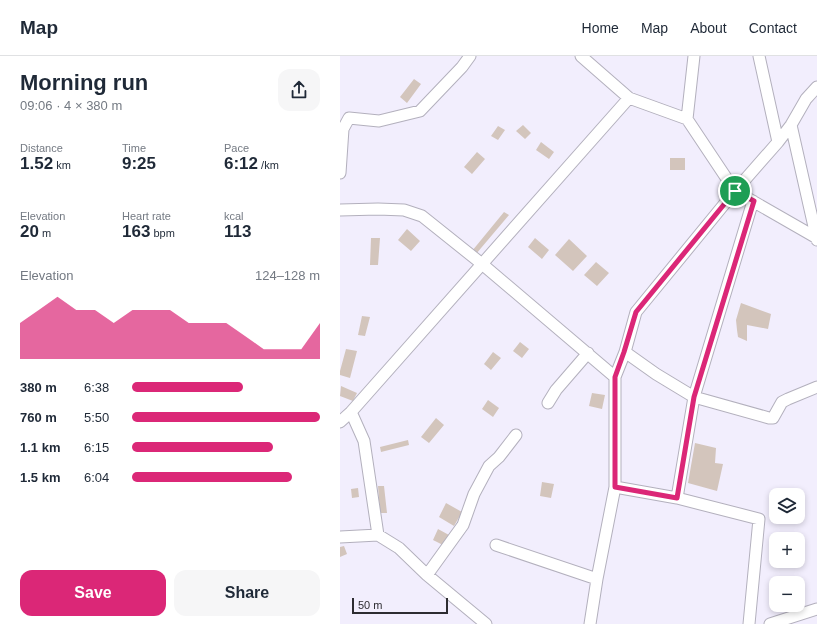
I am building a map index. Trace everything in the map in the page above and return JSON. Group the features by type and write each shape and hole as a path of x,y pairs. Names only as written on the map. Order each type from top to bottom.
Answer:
{"street":[{"path":"340,173 343,129 349,118 379,121 420,111 462,68 470,56"},
{"path":"581,56 629,98 687,119 735,191 817,239"},
{"path":"687,119 694,56"},
{"path":"759,56 778,142"},
{"path":"590,624 615,487 615,377 636,312 735,191 778,142 806,100 817,87"},
{"path":"340,422 351,412 629,98"},
{"path":"791,124 817,239"},
{"path":"677,498 694,397 754,201"},
{"path":"340,210 404,210 422,216 482,264 615,377"},
{"path":"624,352 656,374 694,397 769,418 773,418 782,402 817,387"},
{"path":"548,403 556,390 588,353"},
{"path":"351,412 364,441 378,536"},
{"path":"427,575 463,525 474,494 489,466 516,435"},
{"path":"615,487 677,498 759,518 749,624"},
{"path":"340,537 378,536 399,548 427,575 486,624"},
{"path":"496,545 597,579"},
{"path":"770,624 817,609"}],"building":[{"path":"414,79 421,84 407,103 400,97"},
{"path":"523,125 531,133 525,139 516,131"},
{"path":"498,126 505,130 498,140 491,136"},
{"path":"541,142 554,152 549,159 536,150"},
{"path":"477,152 485,159 472,174 464,167"},
{"path":"670,158 685,158 685,170 670,170"},
{"path":"504,212 509,215 476,254 472,251"},
{"path":"407,229 420,241 411,251 398,240"},
{"path":"371,238 380,238 378,265 370,265"},
{"path":"535,238 549,250 542,259 528,247"},
{"path":"569,239 587,256 573,271 555,255"},
{"path":"596,262 609,273 597,286 584,275"},
{"path":"741,303 771,314 768,329 747,325 747,341 738,337 736,320"},
{"path":"362,316 370,317 365,336 358,335"},
{"path":"520,342 529,349 522,358 513,351"},
{"path":"346,349 357,351 350,378 340,375"},
{"path":"493,352 501,358 491,370 484,364"},
{"path":"341,386 357,393 353,401 340,396"},
{"path":"592,393 605,395 602,409 589,406"},
{"path":"488,400 499,408 493,417 482,409"},
{"path":"436,418 444,425 429,443 421,437"},
{"path":"408,440 409,445 381,452 380,447"},
{"path":"695,443 716,448 715,463 723,464 717,491 688,483"},
{"path":"542,482 554,484 551,498 540,496"},
{"path":"378,486 384,486 387,513 380,513"},
{"path":"358,488 359,497 352,498 351,489"},
{"path":"446,503 462,512 454,526 439,517"},
{"path":"438,529 449,535 443,545 433,540"},
{"path":"344,546 347,554 340,557 340,547"}],"route":[{"path":"735,191 754,201 694,397 677,498 615,487 615,377 636,312 735,191"}]}
